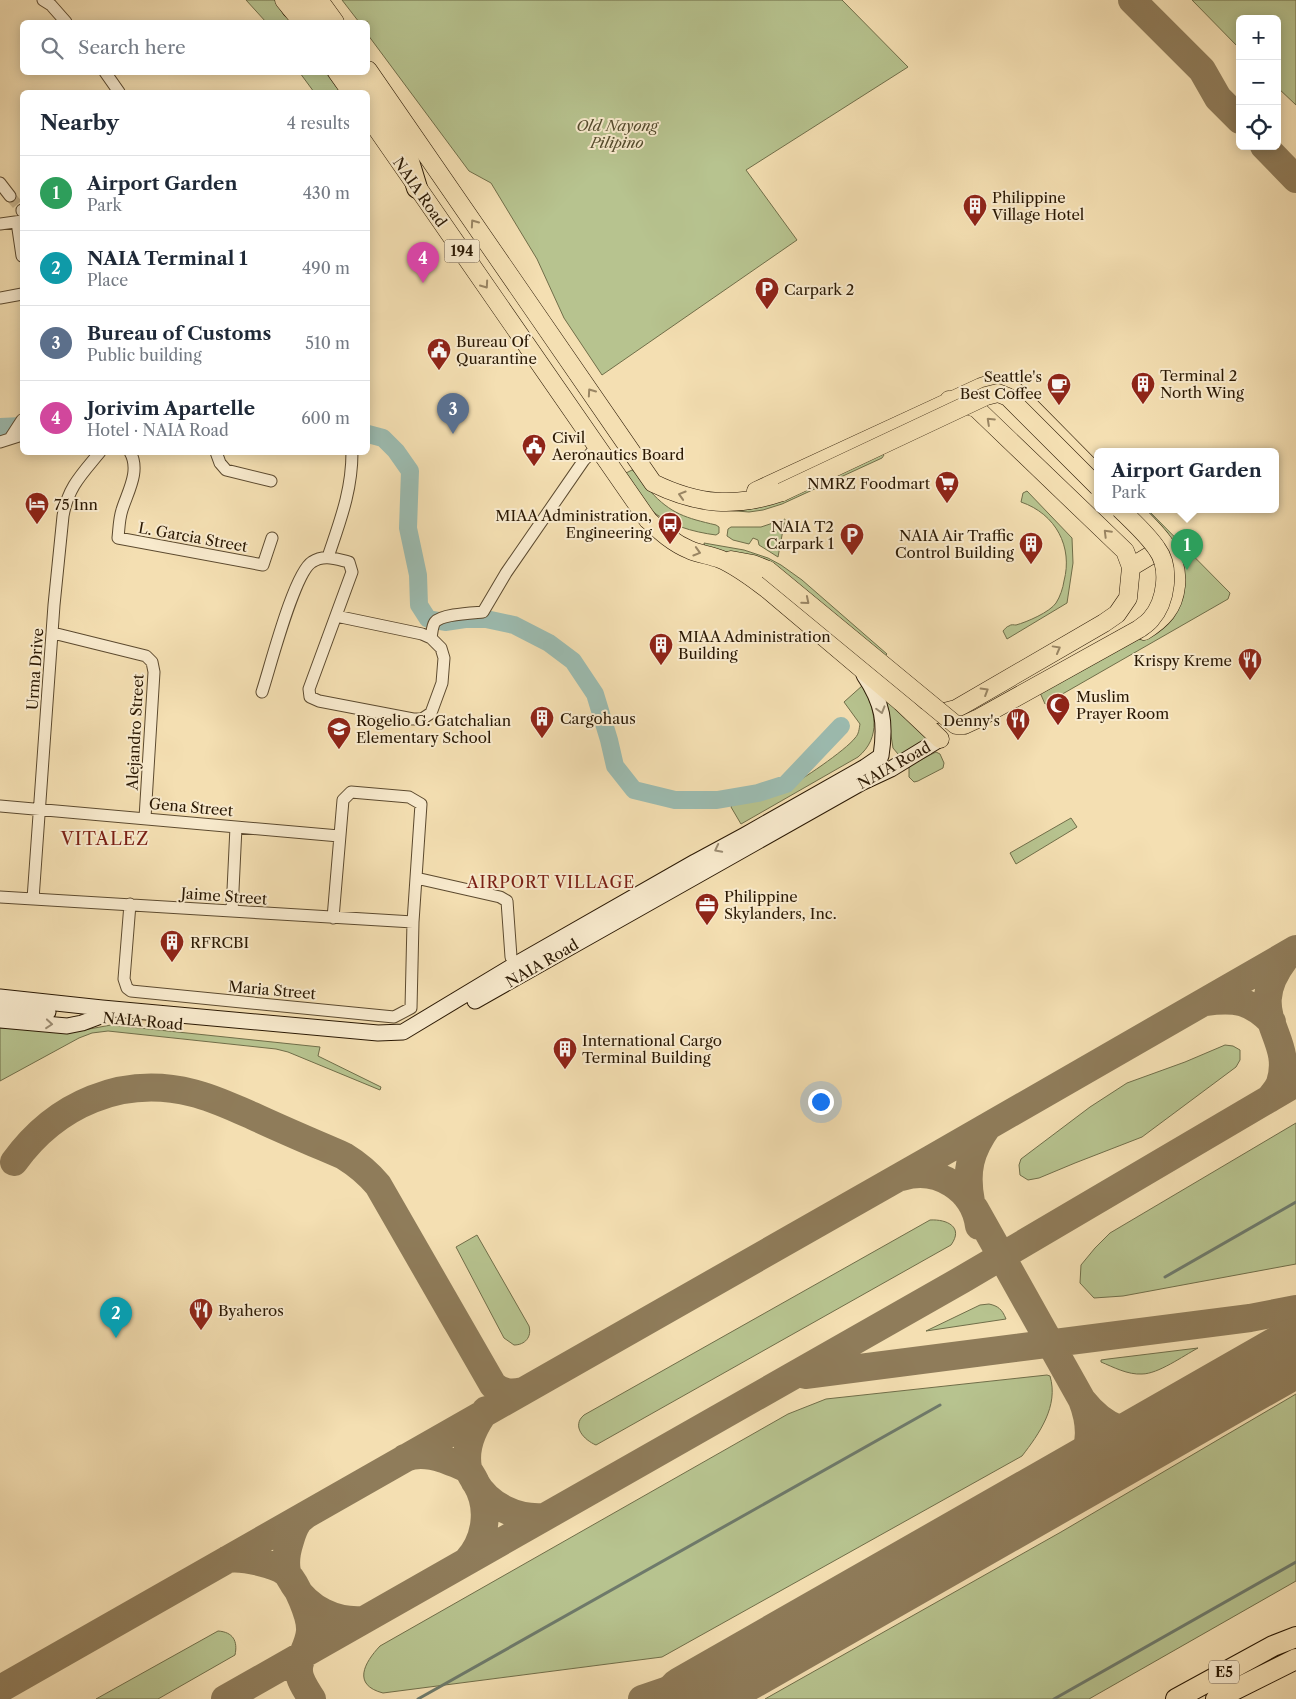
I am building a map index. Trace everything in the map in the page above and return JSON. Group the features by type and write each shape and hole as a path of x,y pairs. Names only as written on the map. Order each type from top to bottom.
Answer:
{"highway":[{"path":"294,6 318,20"},
{"path":"355,75 365,90"},
{"path":"370,97 404,145 417,188"},
{"name":"E5","path":"1176,1699 1273,1646 1296,1637"},
{"name":"E5","path":"1216,1699 1296,1659"}],"main road":[{"path":"319,0 333,20"},
{"name":"NAIA Road","path":"370,73 654,483 678,494 712,501 735,503 758,500 782,492 986,396 998,394 1008,397 1094,483"},
{"path":"339,75 350,90"},
{"name":"NAIA Road","path":"370,119 648,520 664,536 690,550 721,559 744,572 767,589 912,712 940,739"},
{"path":"712,501 755,491 949,400 990,384 1006,386 1016,392 1094,471"},
{"path":"912,712 937,714 956,709 1104,623 1117,614 1128,598 1131,567 1125,550 976,408 949,400"},
{"path":"1047,476 1075,452"},
{"path":"614,471 635,456"},
{"path":"721,559 744,562 768,570 956,725 960,726 977,719 1140,630 1152,618 1164,594 1164,564 1159,551 1148,536 1124,513"},
{"path":"940,739 1156,624 1164,617 1172,606 1176,595 1176,569 1166,546 1136,513"},
{"path":"1131,567 1166,546"},
{"path":"1104,623 1106,651"},
{"path":"1004,680 1016,700"},
{"path":"940,739 946,724 956,709"}],"street":[{"path":"43,0 51,5 64,20"},
{"path":"106,75 118,90"},
{"path":"0,183 10,196"},
{"path":"0,224 20,216"},
{"path":"0,298 20,294"},
{"path":"431,638 436,622 457,615 483,612 506,573 584,460 598,447"},
{"name":"Urma Drive","path":"33,899 53,633 65,504 74,483 97,455"},
{"name":"L. Garcia Street","path":"131,455 134,462 133,474 129,493 121,512 118,538 263,565 272,538"},
{"path":"217,455 220,463 226,470 271,481"},
{"path":"328,557 342,516 350,483 352,455"},
{"path":"262,692 287,610 304,568 317,559 328,557 349,562 352,566 352,572 309,689 310,697 319,701 413,719 422,719 432,713 442,684 444,658 441,648 431,638 422,634 336,616"},
{"name":"Alejandro Street","path":"53,633 146,656 152,662 154,672 145,818"},
{"name":"NAIA Road","path":"0,997 378,1033 403,1032 512,967 865,767 881,756 884,739 884,719 874,689 861,670"},
{"name":"NAIA Road","path":"0,1008 349,1040 377,1042 406,1040 861,782 891,769 940,739"},
{"path":"334,918 343,800 352,792 409,797 421,804 413,922"},
{"name":"Gena Street","path":"0,806 339,836"},
{"path":"232,912 236,827"},
{"path":"416,878 505,899 508,905 511,957"},
{"name":"Jaime Street","path":"0,897 413,922"},
{"name":"Maria Street","path":"130,904 124,979 125,984 131,991 394,1017 411,1008 413,922"},
{"path":"0,1020 67,1026 98,1017"}],"green space":[{"path":"246,0 276,0 291,20 264,20"},
{"name":"Old Nayong Pilipino","path":"342,0 842,0 908,67 746,170 797,240 602,375 564,318 537,259 491,183 469,171 370,38 370,20 357,20"},
{"path":"1192,0 1296,0 1296,105 1281,91 1281,15 1236,15 1236,45"},
{"path":"301,75 327,75 339,90 313,90"},
{"path":"881,452 884,455 882,458 782,504 749,512 712,509"},
{"path":"632,470 665,505 687,517 716,525 719,527 719,533 716,535 689,530 657,515 643,501 626,473"},
{"path":"1027,491 1072,538 1073,563 1067,603 1007,639 1003,631 1007,627 1021,624 1038,616 1049,610 1056,603 1062,589 1066,568 1064,544 1059,533 1044,515 1033,507 1021,502 1023,493"},
{"path":"1126,513 1151,513 1230,593 1228,599 1045,704 1038,688 1134,634 1166,584"},
{"path":"785,519 778,557 759,545 758,540 753,538 749,544 733,540 727,536 728,529 731,527 761,527"},
{"path":"704,543 744,550 768,558 781,565 802,580 887,654 885,656 743,555 705,548"},
{"path":"863,685 871,704 874,723 871,741 866,749 858,757 741,824 731,807 733,803 767,795 786,788 822,765 855,738 860,724 844,702"},
{"path":"887,701 933,736 903,756 898,754 893,748"},
{"path":"936,752 940,754 944,763 943,768 914,782 909,777 909,768 912,764"},
{"path":"1071,818 1077,827 1016,864 1010,853"},
{"path":"111,1025 320,1047 318,1056 381,1087 380,1090 288,1052 276,1049 108,1031 92,1033 79,1038 0,1081 0,1028 73,1032"},
{"path":"1225,1045 1233,1046 1240,1050 1240,1060 1236,1067 1142,1137 1039,1178 1028,1180 1020,1175 1019,1165 1021,1159 1090,1107 1127,1083"},
{"path":"1296,1123 1296,1264 1123,1296 1094,1298 1080,1283 1081,1265 1110,1233"},
{"path":"930,1220 942,1221 952,1225 956,1233 951,1245 596,1445 587,1440 581,1432 579,1424 580,1419 584,1415"},
{"path":"477,1235 529,1326 530,1330 527,1340 521,1344 514,1345 504,1338 456,1247"},
{"path":"989,1304 999,1308 1006,1319 926,1331 980,1305"},
{"path":"1198,1348 1163,1368 1142,1374 1131,1373 1101,1362 1101,1360"},
{"path":"1050,1376 1052,1387 1050,1409 1041,1429 1022,1456 662,1657 383,1693 367,1685 364,1679 369,1659 380,1646 788,1414 826,1399"},
{"path":"1296,1394 1296,1581 1089,1699 765,1699 1061,1532"},
{"path":"218,1631 231,1635 236,1645 235,1655 158,1699 96,1699"}],"waterway":[{"path":"0,427 20,426"},
{"path":"370,435 383,438 396,451 410,471 408,528 418,575 419,605 428,619 445,622 465,619 486,619 514,625 549,643 573,661 595,694 615,766 634,790 675,800 717,800 758,793 786,784 841,726"},
{"path":"1165,1277 1296,1202"},
{"path":"418,1699 940,1405"},
{"path":"1054,1699 1296,1562"}],"taxiway":[{"path":"1132,0 1202,70 1218,98 1236,116"},
{"path":"1268,150 1296,179"},
{"path":"0,1689 1296,949"},
{"path":"1269,1099 1280,1083 1283,1066 1281,1051 1268,1009 1268,993 1274,976 1288,955"},
{"path":"1205,1002 1225,1000 1242,1002 1256,1009 1272,1022"},
{"path":"225,1699 963,1279 1296,1083"},
{"path":"14,1162 50,1124 70,1110 93,1099 116,1092 141,1088 167,1088 209,1098 344,1156 362,1169 378,1185 493,1385 507,1392 523,1391"},
{"path":"971,1202 969,1191 970,1162 977,1144 988,1126"},
{"path":"902,1177 915,1174 928,1175 952,1184 962,1191 970,1201 976,1213 979,1226"},
{"path":"975,1209 1082,1400"},
{"path":"805,1375 1250,1318 1296,1309"},
{"path":"1052,1491 1076,1470 1082,1462 1088,1445 1089,1427 1082,1400 1100,1418 1109,1425 1119,1429 1141,1431 1166,1426"},
{"path":"486,1410 474,1430 467,1452 470,1473 481,1490 496,1504 524,1516 544,1517"},
{"path":"405,1458 419,1455 438,1458 463,1467 472,1476 481,1493 485,1513 479,1543 467,1561"},
{"path":"306,1515 295,1526 292,1534 286,1564 289,1577 300,1593 315,1607 343,1619 363,1620"},
{"path":"228,1559 250,1560 276,1567 287,1574 295,1585 303,1601 310,1625 308,1642 300,1662 299,1674 312,1699"},
{"path":"642,1699 756,1660"}],"runway":[{"path":"688,1699 1296,1352"}],"tunnel":[{"path":"10,196 20,208"}],"place":[{"name":"Philippine Village Hotel","path":"975,227"},
{"name":"Jorivim Apartelle","path":"423,283"},
{"name":"Carpark 2","path":"767,310"},
{"name":"Bureau Of Quarantine","path":"439,371"},
{"name":"Terminal 2 North Wing","path":"1143,405"},
{"name":"Seattle's Best Coffee","path":"1059,406"},
{"name":"Bureau of Customs","path":"453,434"},
{"name":"Civil Aeronautics Board","path":"534,467"},
{"name":"NMRZ Foodmart","path":"947,504"},
{"name":"75 Inn","path":"37,525"},
{"name":"MIAA Administration, Engineering","path":"670,545"},
{"name":"NAIA T2 Carpark 1","path":"852,556"},
{"name":"NAIA Air Traffic Control Building","path":"1031,565"},
{"name":"Airport Garden","path":"1187,570"},
{"name":"MIAA Administration Building","path":"661,666"},
{"name":"Krispy Kreme","path":"1250,681"},
{"name":"Muslim Prayer Room","path":"1058,726"},
{"name":"Cargohaus","path":"542,739"},
{"name":"Denny's","path":"1018,741"},
{"name":"Rogelio G. Gatchalian Elementary School","path":"339,750"},
{"name":"Philippine Skylanders, Inc.","path":"707,926"},
{"name":"RFRCBI","path":"172,963"},
{"name":"International Cargo Terminal Building","path":"565,1070"},
{"name":"Byaheros","path":"201,1331"},
{"name":"NAIA Terminal 1","path":"116,1338"}],"district":[{"name":"VITALEZ","path":"105,839"},
{"name":"AIRPORT VILLAGE","path":"551,882"}]}
